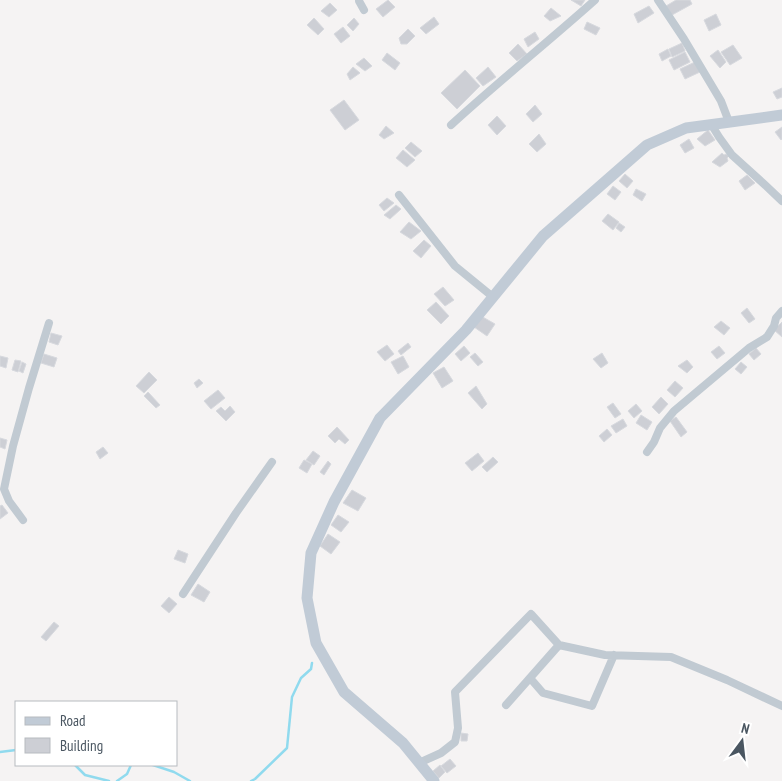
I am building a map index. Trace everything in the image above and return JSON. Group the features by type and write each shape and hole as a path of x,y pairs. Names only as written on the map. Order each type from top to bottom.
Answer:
{"street":[{"path":"359,0 364,10"},
{"path":"451,125 595,0"},
{"path":"658,0 721,101 729,122"},
{"path":"434,781 403,743 344,692 316,643 307,598 311,553 334,502 380,418 466,330 542,236 647,145 686,128 782,114"},
{"path":"711,124 732,155 782,201"},
{"path":"399,195 454,266 492,297"},
{"path":"647,452 660,428 674,411 749,348 767,337 774,326 776,318 782,311"},
{"path":"23,520 9,501 4,489 13,446 49,323"},
{"path":"183,594 272,462"},
{"path":"419,763 441,753 455,742 458,728 455,692 531,614 559,645 605,655 671,657 728,680 782,706"},
{"path":"506,705 559,645"},
{"path":"530,678 543,693 592,706 614,655"}],"building":[{"path":"388,0 395,7 383,17 376,9"},
{"path":"571,0 585,0 581,6"},
{"path":"676,0 690,0 692,4 672,15 666,6"},
{"path":"330,3 337,10 329,17 321,11"},
{"path":"649,6 654,13 638,23 634,14"},
{"path":"551,8 561,16 550,21 544,16"},
{"path":"716,14 721,25 709,31 704,20"},
{"path":"434,17 439,24 426,34 420,28"},
{"path":"314,18 324,29 318,35 307,25"},
{"path":"354,18 359,24 353,31 347,25"},
{"path":"587,22 600,28 596,35 584,29"},
{"path":"343,27 350,36 341,43 334,34"},
{"path":"408,29 415,36 407,44 401,44 399,38"},
{"path":"535,32 539,39 528,47 524,39"},
{"path":"682,43 685,51 672,57 669,49"},
{"path":"518,44 527,54 517,61 509,53"},
{"path":"733,45 742,58 730,65 721,52"},
{"path":"668,49 671,56 662,61 659,54"},
{"path":"718,50 726,62 720,68 710,56"},
{"path":"685,52 690,62 674,70 669,60"},
{"path":"387,53 400,63 395,70 382,60"},
{"path":"364,58 372,66 365,71 356,64"},
{"path":"695,62 700,72 685,79 680,69"},
{"path":"353,67 360,73 350,80 347,74"},
{"path":"488,67 496,77 483,86 476,78"},
{"path":"465,70 480,86 457,109 441,93"},
{"path":"782,88 782,97 777,99 773,92"},
{"path":"344,100 359,120 345,130 330,110"},
{"path":"535,105 542,114 533,122 526,114"},
{"path":"497,116 506,126 497,135 488,125"},
{"path":"386,126 394,133 384,139 379,135"},
{"path":"782,127 782,139 781,140 775,132"},
{"path":"708,130 715,140 705,146 697,139"},
{"path":"539,134 546,144 537,152 529,144"},
{"path":"689,139 694,148 685,153 680,145"},
{"path":"411,142 422,151 415,157 405,148"},
{"path":"403,150 415,160 407,167 396,158"},
{"path":"722,153 729,156 727,158 728,161 720,167 712,162"},
{"path":"625,174 633,181 627,188 619,181"},
{"path":"747,175 755,183 745,190 739,181"},
{"path":"613,186 621,192 615,200 607,194"},
{"path":"636,189 646,194 642,201 633,195"},
{"path":"387,198 394,203 384,211 379,205"},
{"path":"396,205 401,209 390,219 384,215"},
{"path":"608,214 619,222 613,230 602,221"},
{"path":"409,222 421,231 411,239 400,232"},
{"path":"619,223 625,227 621,232 616,228"},
{"path":"424,240 431,246 421,258 413,251"},
{"path":"443,287 454,300 445,306 434,294"},
{"path":"436,302 449,316 441,324 427,310"},
{"path":"747,308 755,319 749,323 741,313"},
{"path":"481,316 495,324 487,336 474,327"},
{"path":"721,321 730,328 724,335 714,327"},
{"path":"782,322 782,337 774,330"},
{"path":"51,333 62,336 58,345 49,342"},
{"path":"408,343 411,347 401,355 398,351"},
{"path":"387,345 394,354 385,361 377,352"},
{"path":"464,346 470,353 461,361 455,354"},
{"path":"719,346 725,353 717,359 711,352"},
{"path":"756,348 761,354 754,360 749,354"},
{"path":"475,353 483,362 478,366 470,357"},
{"path":"602,353 608,363 601,368 593,359"},
{"path":"44,354 57,358 54,367 41,363"},
{"path":"0,356 8,358 6,368 0,366"},
{"path":"403,356 409,367 398,374 391,362"},
{"path":"15,360 21,361 18,372 12,370"},
{"path":"687,360 693,367 687,373 678,366"},
{"path":"22,362 26,364 23,373 19,371"},
{"path":"741,362 747,367 741,374 735,369"},
{"path":"444,367 453,381 442,388 433,373"},
{"path":"149,372 157,380 144,393 136,386"},
{"path":"199,379 203,383 197,388 194,383"},
{"path":"675,381 683,388 675,397 667,390"},
{"path":"476,386 487,404 482,409 468,393"},
{"path":"218,390 225,398 211,409 204,401"},
{"path":"148,392 160,405 156,408 144,396"},
{"path":"661,397 668,404 659,414 652,407"},
{"path":"613,403 621,414 615,418 607,407"},
{"path":"636,404 642,411 634,418 628,411"},
{"path":"230,406 235,412 226,421 216,411 221,407 225,411"},
{"path":"641,415 652,422 647,430 636,423"},
{"path":"676,417 687,432 681,437 670,421"},
{"path":"623,419 627,426 616,433 611,426"},
{"path":"337,427 349,440 345,444 339,439 335,443 328,436"},
{"path":"607,429 612,435 604,442 599,436"},
{"path":"0,438 7,440 5,449 0,447"},
{"path":"103,447 108,453 100,459 96,452"},
{"path":"313,451 320,456 314,465 306,460"},
{"path":"478,453 484,461 472,471 465,463"},
{"path":"493,457 498,462 487,472 482,467"},
{"path":"304,460 312,464 307,473 299,468"},
{"path":"328,461 331,464 324,475 320,472"},
{"path":"352,490 366,498 358,511 343,503"},
{"path":"2,505 8,513 0,519 0,506"},
{"path":"338,515 349,522 341,532 331,525"},
{"path":"328,534 340,542 331,554 320,546"},
{"path":"178,550 188,554 185,563 174,559"},
{"path":"198,584 210,592 204,602 191,595"},
{"path":"169,597 177,604 169,613 161,606"},
{"path":"54,622 59,626 46,641 41,637"},
{"path":"461,733 468,734 467,741 461,741"},
{"path":"450,759 456,766 447,773 441,766"},
{"path":"440,765 445,772 439,778 433,771"}],"waterway":[{"path":"251,781 287,748 292,697 301,678 311,669 312,663"},
{"path":"0,752 15,750"},
{"path":"76,766 85,775 109,781"},
{"path":"117,781 127,774 131,766"},
{"path":"156,766 174,772 190,781"}]}
